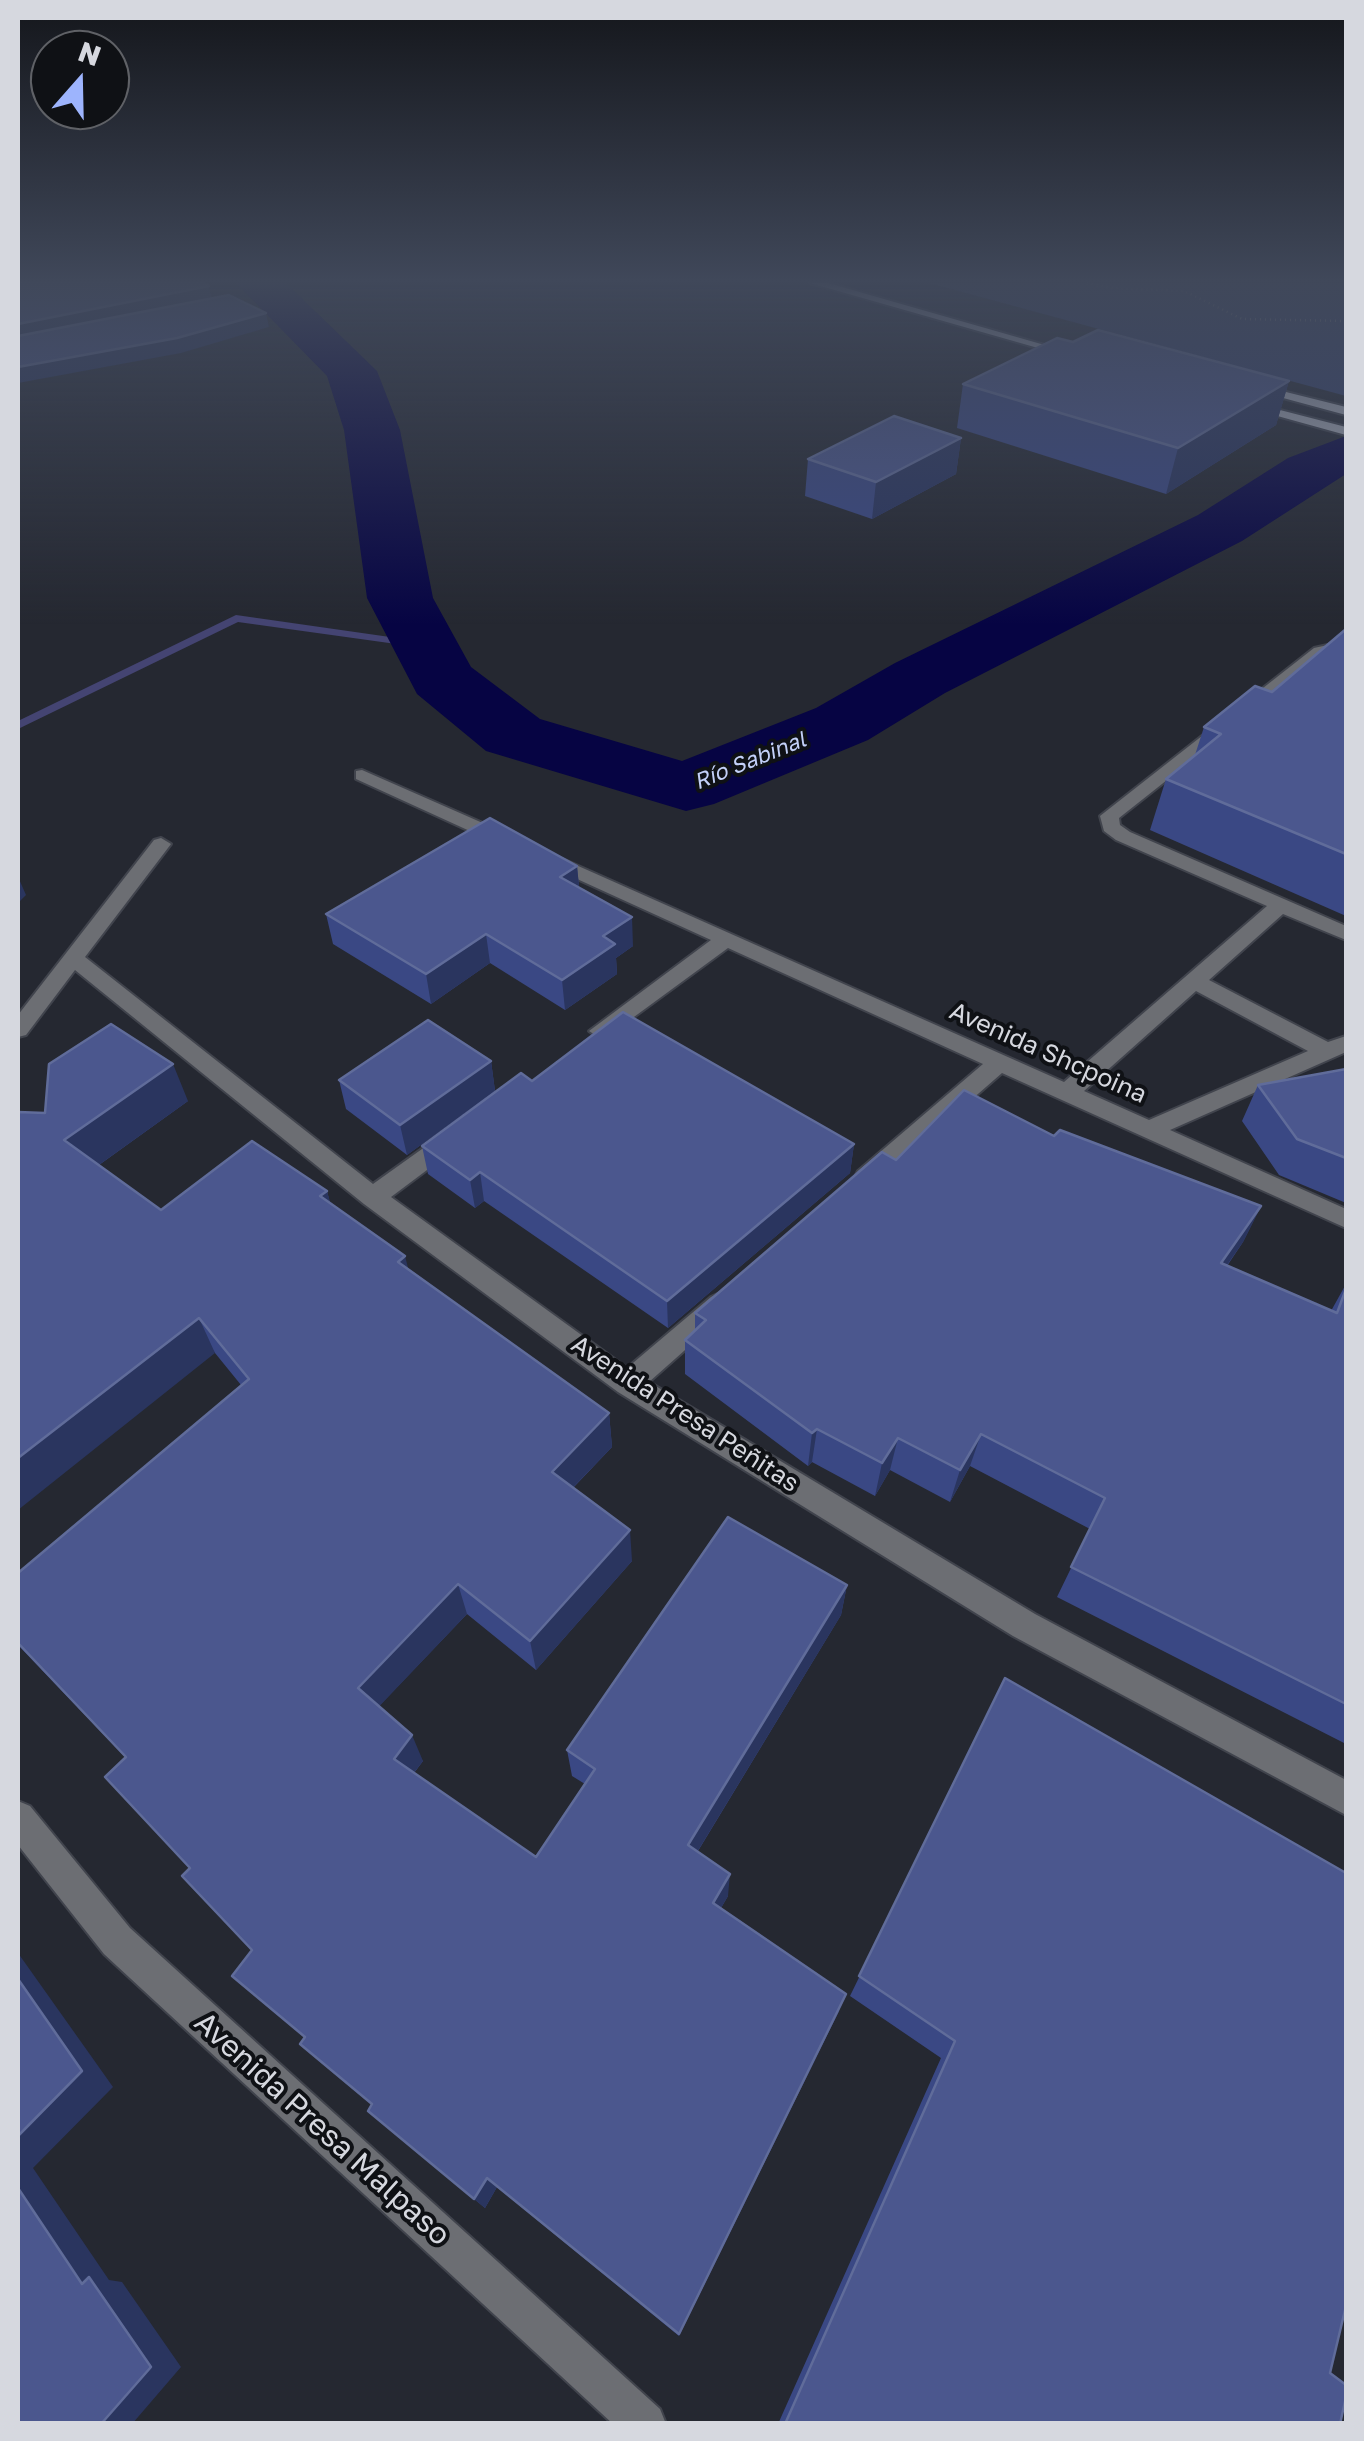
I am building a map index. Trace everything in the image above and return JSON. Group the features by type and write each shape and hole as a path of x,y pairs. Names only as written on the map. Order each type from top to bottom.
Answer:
{"main road":[{"path":"1293,397 1342,410"},
{"path":"1236,400 1346,431"}],"street":[{"path":"1346,646 1320,651 1109,816 1111,828 1123,836 1346,934"},
{"name":"Avenida Shcpoina","path":"362,776 1069,1091 1346,1219"},
{"path":"18,1030 161,844"},
{"path":"1069,1091 1281,905"},
{"path":"582,1044 726,939"},
{"name":"Avenida Presa Peñitas","path":"73,958 374,1197 628,1384 1024,1624 1346,1798"},
{"path":"1194,981 1337,1047"},
{"path":"1150,1129 1337,1047"},
{"path":"851,1191 1000,1062"},
{"path":"374,1197 470,1126"},
{"path":"628,1384 732,1294"},
{"name":"Avenida Presa Malpaso","path":"18,1818 117,1941 645,2424"}],"building":[{"path":"1006,397 1263,397 1178,448"},
{"path":"894,416 961,438 876,482 808,459"},
{"path":"1346,629 1346,854 1166,779 1221,734 1204,727 1255,686 1272,692"},
{"path":"490,818 577,866 560,877 632,917 603,936 615,944 562,980 486,934 426,974 326,914"},
{"path":"623,1012 854,1144 667,1301 480,1172 470,1180 422,1146 521,1073 532,1081"},
{"path":"428,1020 491,1061 400,1125 339,1080"},
{"path":"111,1024 173,1064 64,1140 161,1210 252,1141 327,1191 320,1196 405,1256 398,1262 609,1413 552,1472 630,1530 530,1641 458,1584 358,1688 412,1735 394,1759 536,1857 595,1769 567,1750 728,1517 847,1585 688,1845 730,1874 713,1903 846,1994 679,2334 487,2178 474,2199 368,2111 372,2104 300,2044 305,2037 232,1976 252,1950 182,1876 190,1868 105,1777 126,1757 18,1643 18,1573 249,1379 199,1318 18,1458 18,1112 45,1113 49,1064"},
{"path":"1346,1069 1346,1158 1297,1139 1258,1085"},
{"path":"964,1090 1054,1136 1060,1130 1261,1206 1221,1263 1337,1313 1346,1289 1346,1704 1071,1567 1105,1498 981,1434 960,1470 898,1438 882,1463 817,1429 812,1433 685,1340 706,1320 695,1313 882,1152 896,1160"},
{"path":"1005,1678 1346,1873 1346,2306 1330,2373 1346,2385 1340,2424 785,2424 955,2041 859,1976"},
{"path":"18,1979 82,2071 18,2136"},
{"path":"18,2188 82,2284 89,2277 151,2367 101,2424 18,2424"}],"waterway":[{"name":"Río Sabinal","path":"360,397 372,430 400,598 442,679 513,735 686,787 842,724 920,678 1220,528 1309,470 1346,453"},
{"path":"18,725 236,618 425,645"}]}
